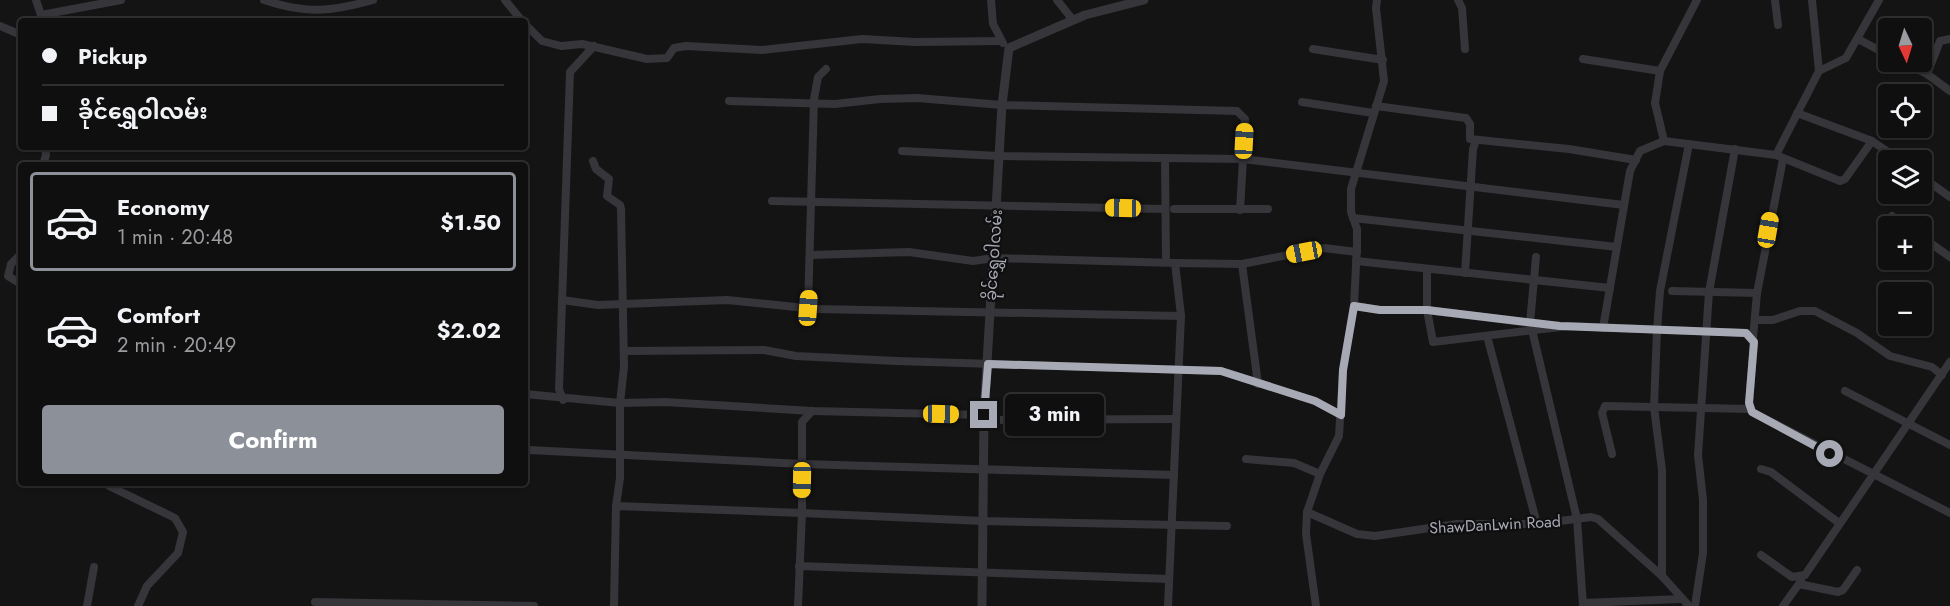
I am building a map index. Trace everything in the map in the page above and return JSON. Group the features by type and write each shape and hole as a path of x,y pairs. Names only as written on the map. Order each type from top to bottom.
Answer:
{"street":[{"path":"36,0 41,15 121,0"},
{"path":"264,0 294,10 318,10 373,0"},
{"path":"505,0 520,18"},
{"path":"991,0 993,24 1001,41 1009,48 1073,20 1144,0"},
{"path":"1057,0 1073,20"},
{"path":"1316,606 1306,534 1307,512 1320,474 1339,436 1343,370 1354,306 1357,229 1353,218 1351,189 1384,81 1377,0"},
{"path":"1458,0 1462,8 1466,49"},
{"path":"1664,141 1655,103 1660,71 1697,0"},
{"path":"1775,0 1778,25"},
{"path":"1750,409 1757,293 1779,157 1797,113 1819,71 1812,0"},
{"path":"1819,71 1846,58 1879,0"},
{"path":"0,26 18,34"},
{"path":"528,27 542,41 561,46 594,46 647,59 667,58 674,48 686,46 762,50 862,39 915,42 1001,41"},
{"path":"1858,39 1878,50"},
{"path":"1927,74 1940,41 1950,39"},
{"path":"563,400 559,389 570,72 594,46"},
{"name":"ခိုင်ရွှေဝါလမ်း","path":"981,606 985,470 984,417 1002,105 1009,48"},
{"path":"1313,50 1383,60"},
{"path":"1583,60 1660,71"},
{"path":"808,308 814,103 818,77 826,69"},
{"path":"1923,72 1950,91"},
{"path":"729,101 835,104 918,98 1002,105 1237,111 1245,118 1240,210"},
{"path":"1302,102 1466,118 1470,124 1470,139 1569,149 1636,160"},
{"path":"1797,113 1872,141 1885,150"},
{"path":"1465,273 1473,149 1476,140"},
{"path":"1603,328 1630,171 1640,151 1664,141 1735,149 1779,157 1840,181 1845,179 1872,141"},
{"path":"1662,576 1662,482 1654,407 1656,330 1660,291 1689,144"},
{"path":"1695,606 1702,553 1702,500 1698,455 1709,292 1735,149"},
{"path":"902,151 999,156 1243,159 1624,205"},
{"path":"1165,158 1166,262"},
{"path":"593,161 596,169 609,179 607,196 620,205 621,209 624,351 620,403 620,478 616,506 614,606"},
{"path":"1932,184 1950,197"},
{"path":"772,201 1165,209"},
{"path":"1174,209 1268,209"},
{"path":"1353,218 1617,247"},
{"path":"1932,244 1950,257"},
{"path":"811,255 909,252 973,261 994,258 1242,264 1324,248 1427,269 1610,288"},
{"path":"18,257 11,264 8,276 18,282"},
{"path":"1536,257 1531,327 1577,519 1583,604 1681,599"},
{"path":"1168,606 1181,316 1175,263"},
{"path":"1242,264 1258,384"},
{"path":"1427,269 1427,310 1433,342 1487,336 1531,327 1560,326 1746,333 1753,338"},
{"path":"1672,291 1757,293"},
{"path":"562,300 598,305 727,300 808,308 906,309 990,314 1181,316"},
{"path":"1354,306 1380,310 1427,310 1531,327"},
{"path":"1755,320 1773,320 1800,311 1815,311 1857,333 1890,356 1932,367 1942,375"},
{"path":"1487,336 1537,524"},
{"path":"624,351 764,350 796,356 1221,371 1315,401 1341,415"},
{"path":"1784,606 1950,362"},
{"path":"1845,391 1950,445"},
{"path":"528,394 563,400 620,403 665,402 812,411 984,417 1176,419"},
{"path":"1612,453 1602,408 1750,409 1770,423 1950,513"},
{"path":"798,606 802,513 802,422 812,411"},
{"path":"530,450 620,452 803,464 1174,475"},
{"path":"1246,459 1294,463 1320,474"},
{"path":"1761,469 1771,472 1839,523"},
{"path":"109,486 175,518 183,532 178,553 147,586 138,606"},
{"path":"616,506 983,521 1227,526"},
{"name":"ShawDanLwin Road","path":"1307,512 1357,534 1375,536 1457,524 1537,524 1598,519 1662,576 1689,606"},
{"path":"1761,555 1792,577 1805,575"},
{"path":"799,566 1169,579"},
{"path":"87,606 94,567"},
{"path":"1799,584 1838,592 1843,590 1857,570"},
{"path":"315,602 534,606"}],"route":[{"path":"984,415 988,364 1221,371 1315,401 1341,415 1343,370 1354,306 1380,310 1427,310 1560,326 1746,333 1753,338 1754,342 1749,403 1752,412 1830,454"}]}
